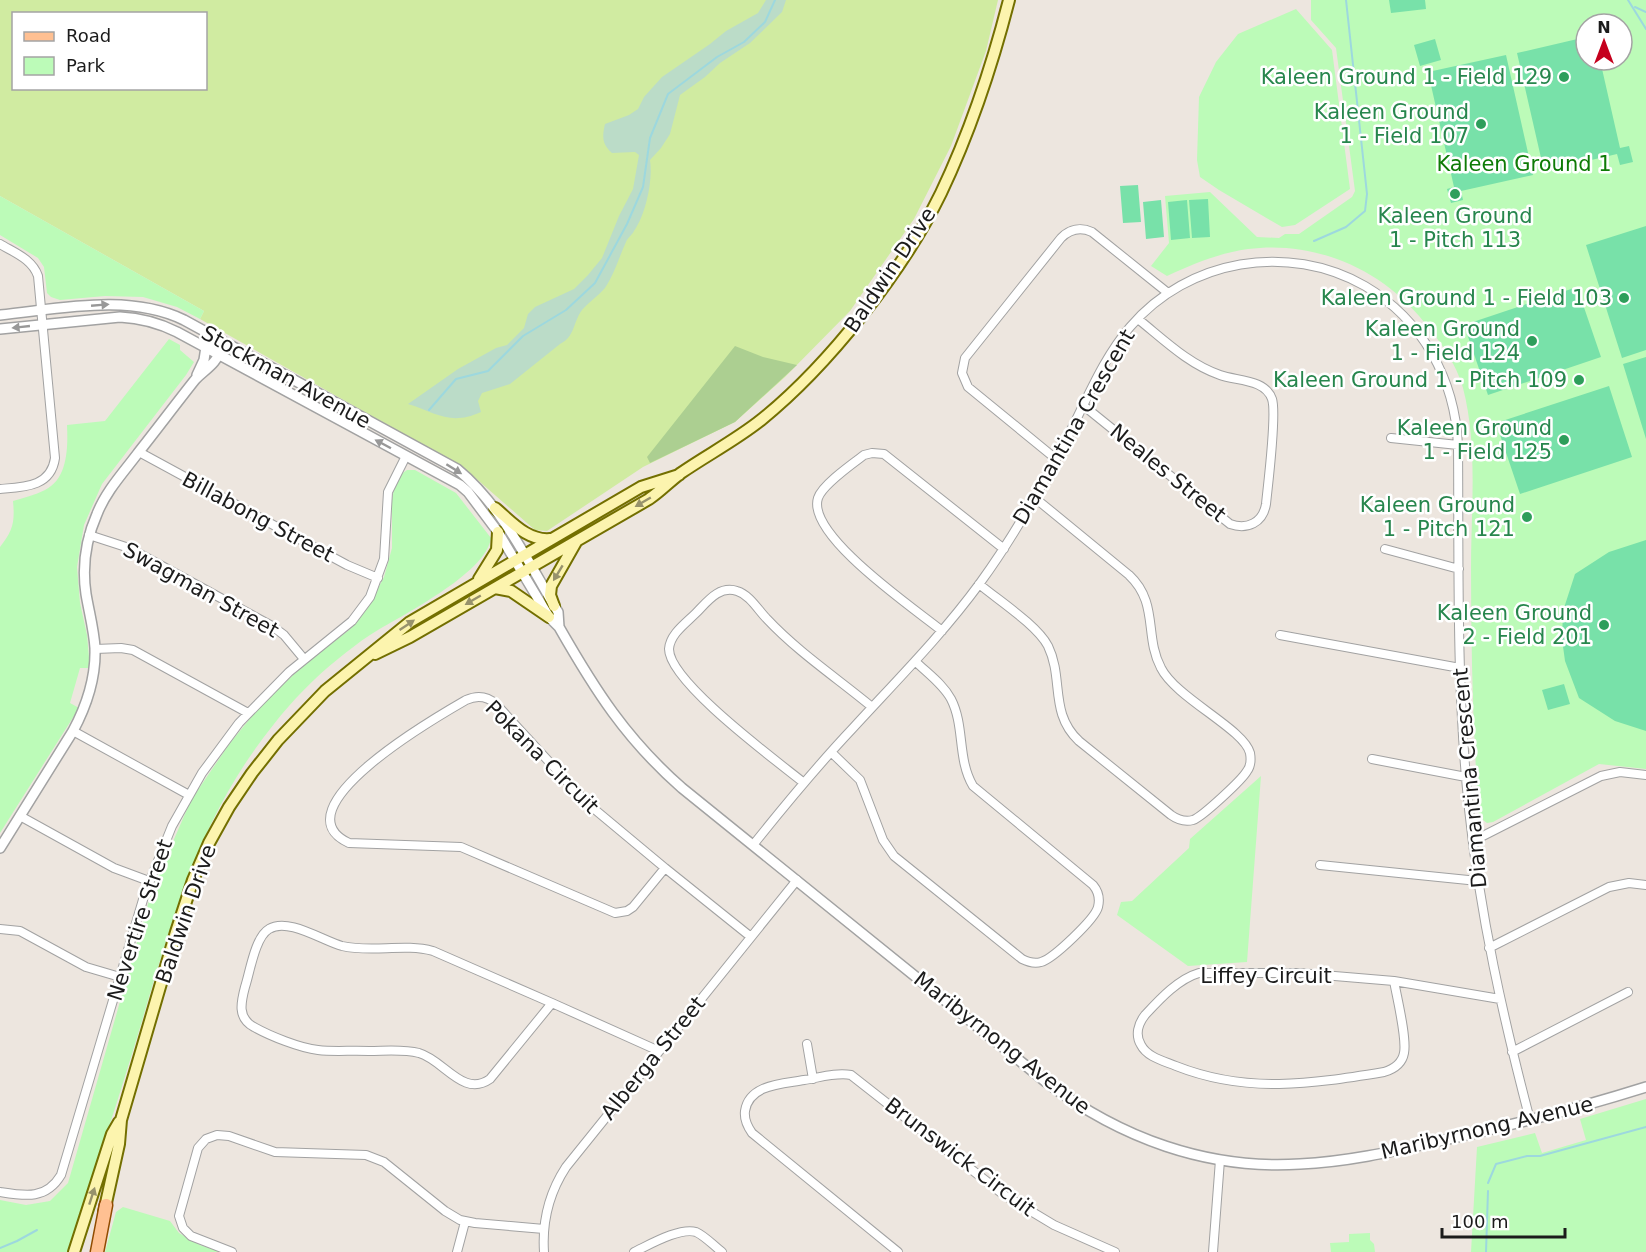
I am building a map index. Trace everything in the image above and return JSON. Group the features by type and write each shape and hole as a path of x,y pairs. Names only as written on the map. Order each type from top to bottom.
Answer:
{"main road":[{"name":"Baldwin Drive","path":"369,656 403,641 657,494 679,475 741,435 794,390 843,338 886,282 910,247 940,194 982,92 1009,0"},
{"name":"Baldwin Drive","path":"91,1252 106,1205 119,1144 121,1120 183,908 201,861 219,825 252,773 291,725 325,691 410,622 641,487 679,475"},
{"path":"495,508 527,535 536,539 551,539"},
{"path":"478,582 497,550 498,532"},
{"path":"554,606 550,595 551,586 576,542"},
{"path":"495,588 511,591 549,617"},
{"name":"Baldwin Drive","path":"74,1252 112,1134 121,1120"},
{"path":"97,1252 106,1205"}],"street":[{"path":"1056,459 968,387 962,373 965,358 1061,238 1072,231 1084,229 1096,234 1168,293"},
{"path":"0,244 27,260 34,267 39,281 55,463 48,475 37,484 0,489"},
{"name":"Diamantina Crescent","path":"753,845 831,752 942,631 979,584 1004,549 1035,498 1113,350 1138,318 1168,293 1191,279 1216,270 1263,261 1283,261 1335,272 1360,283 1382,297 1403,315 1428,345 1441,369 1456,419 1460,668 1466,777 1478,881 1489,948 1530,1120"},
{"name":"Stockman Avenue","path":"0,329 109,304 142,306 174,315 457,469 475,484 495,508 520,558"},
{"name":"Stockman Avenue","path":"0,315 42,318 120,317 140,319 168,327 460,485 520,558"},
{"name":"Neales Street","path":"1084,406 1230,524 1242,527 1250,525 1263,516 1274,409 1269,393 1256,384 1230,378 1198,365 1138,318"},
{"path":"196,377 204,360 206,347 219,339"},
{"path":"0,848 73,731 90,692 95,649 84,580 89,535 97,513 108,492 196,377 219,355 219,339"},
{"path":"1391,438 1458,445"},
{"name":"Billabong Street","path":"139,452 347,566 378,578"},
{"path":"942,631 835,542 817,512 817,500 820,493 864,455 884,454 1004,549"},
{"name":"Nevertire Street","path":"0,1192 27,1196 39,1194 54,1185 61,1175 149,881 166,837 212,758 248,713 304,659 352,621 370,597 386,549 388,492 406,456"},
{"path":"979,584 1033,628 1046,644 1052,657 1060,712 1070,731 1079,741 1174,818 1185,821 1200,817 1246,774 1251,758 1245,743 1176,687 1162,671 1155,651 1148,604 1139,585 1035,498"},
{"name":"Swagman Street","path":"89,535 129,548 272,627 284,635 304,659"},
{"path":"1385,549 1459,569"},
{"path":"520,558 527,570"},
{"name":"Maribyrnong Avenue","path":"527,570 558,612 559,627"},
{"name":"Maribyrnong Avenue","path":"527,570 549,617 559,627 596,691 619,723 668,776 1075,1102 1136,1136 1169,1148 1220,1160 1270,1165 1326,1162 1418,1146 1530,1120 1646,1087"},
{"path":"804,783 719,715 684,678 672,661 670,653 670,643 677,632 716,594 729,590 740,592 747,596 766,619 786,637 873,707"},
{"path":"1280,635 1460,668"},
{"path":"95,649 133,650 248,713"},
{"path":"831,752 860,780 883,840 894,856 1022,959 1034,963 1045,960 1091,919 1098,909 1099,900 1093,885 983,796 974,786 964,767 956,711 951,699 944,688 915,661"},
{"name":"Pokana Circuit","path":"665,868 633,907 627,911 615,913 461,847 349,843 335,832 330,819 331,810 337,798 349,785 390,748 419,727 466,700 482,697 496,704 587,803 751,938"},
{"path":"73,731 189,795"},
{"path":"1372,759 1466,777"},
{"path":"1473,841 1601,776 1620,772 1646,775"},
{"path":"20,816 114,868 149,881"},
{"path":"1320,865 1478,881"},
{"name":"Alberga Street","path":"544,1252 544,1229 551,1197 566,1167 797,880"},
{"path":"1489,948 1609,887 1629,883 1646,885"},
{"path":"552,1003 490,1079 475,1085 462,1082 434,1060 417,1053 324,1050 304,1046 253,1026 244,1018 241,1006 260,939 268,929 283,925 349,947 416,948 433,951 552,1003 659,1051"},
{"path":"0,929 20,931 86,967 120,977"},
{"name":"Liffey Circuit","path":"1394,981 1404,1052 1398,1065 1384,1072 1313,1084 1243,1083 1198,1073 1166,1062 1145,1050 1138,1037 1139,1025 1145,1015 1180,983 1199,973 1299,973 1394,981 1500,999"},
{"path":"1512,1052 1628,992"},
{"path":"807,1044 813,1079"},
{"name":"Brunswick Circuit","path":"898,1252 755,1136 747,1125 745,1116 746,1107 756,1092 768,1087 843,1074 855,1077 1004,1195 1054,1225 1106,1250 1115,1252"},
{"path":"232,1252 191,1236 183,1228 179,1216 198,1148 206,1139 217,1135 229,1136 275,1152 354,1153 372,1157 389,1166 449,1214 465,1222 544,1229"},
{"path":"1213,1252 1220,1160"},
{"path":"457,1252 465,1222"},
{"path":"634,1252 677,1233 688,1231 699,1234 722,1252"}],"green space":[{"path":"0,0 998,0 986,51 951,146 914,219 850,311 785,377 735,422 643,467 547,531 535,530 464,468 200,319 204,311 0,196"},
{"path":"766,0 786,0 782,12 750,43 720,63 680,95 670,134 650,160 648,197 642,216 627,240 605,288 582,310 565,341 510,384 482,393 478,401 481,412 461,418 452,418 408,404 458,369 496,348 507,345 524,328 528,314 535,307 574,289 588,275 602,258 633,189 639,155 635,152 612,153 604,140 605,124 638,109 644,97 662,77 726,31 758,13"},
{"name":"Kaleen Ground 1","path":"1311,0 1646,0 1646,769 1599,764 1493,822 1487,823 1479,817 1477,786 1472,662 1471,432 1463,388 1447,353 1424,322 1388,287 1368,273 1322,254 1273,247 1248,249 1206,260 1167,276 1151,266 1169,243 1165,196 1210,192 1257,237 1279,238 1285,234 1299,234 1352,197 1355,191 1336,48 1311,20"},
{"path":"1389,0 1425,0 1426,9 1391,13"},
{"path":"1296,9 1332,50 1350,189 1295,225 1282,227 1200,177 1197,160 1199,97 1216,62 1238,34"},
{"path":"1435,39 1441,60 1420,66 1414,45"},
{"path":"1574,40 1574,72 1603,72 1620,148 1629,146 1633,162 1620,165 1617,154 1544,171 1517,53"},
{"name":"Kaleen Ground 1 - Field 107","path":"1506,55 1533,175 1461,191 1463,200 1451,203 1447,189 1454,187 1428,72"},
{"path":"1138,185 1141,222 1123,223 1120,186"},
{"path":"0,196 204,311 200,319 177,307 143,297 105,296 60,300 51,297 47,293 44,267 38,258 0,235"},
{"path":"1208,199 1210,237 1192,238 1189,200"},
{"path":"1161,200 1164,237 1146,239 1143,202"},
{"path":"1187,200 1190,238 1171,240 1168,202"},
{"name":"Kaleen Ground 1 - Field 103","path":"1646,226 1646,350 1622,358 1586,245"},
{"name":"Kaleen Ground 1 - Field 124","path":"1577,287 1601,357 1488,395 1464,325"},
{"path":"169,339 180,345 180,350 194,362 102,484 84,525 77,567 90,668 80,668 70,703 79,708 0,833 0,547 12,526 13,501 53,485 65,462 67,425 105,421"},
{"path":"735,346 763,357 797,365 735,422 650,463 647,457"},
{"path":"1646,357 1646,439 1623,364"},
{"name":"Kaleen Ground 1 - Field 125","path":"1609,386 1632,457 1520,494 1496,423"},
{"path":"407,470 415,470 456,493 491,538 486,552 458,580 366,638 321,674 281,715 246,762 203,841 186,882 68,1252 0,1252 0,1200 26,1205 50,1201 68,1183 152,890 191,800 230,743 262,704 305,664 349,630 367,609 384,577 392,548 392,499 395,485 400,475"},
{"name":"Kaleen Ground 2 - Field 201","path":"1646,540 1646,731 1615,721 1579,698 1565,661 1562,639 1563,611 1575,574 1609,552"},
{"path":"1564,684 1570,704 1548,710 1542,690"},
{"path":"1261,776 1247,962 1188,966 1117,915 1121,902 1132,901 1189,848 1190,839"},
{"path":"1646,1099 1646,1252 1471,1252 1477,1147 1535,1133 1542,1153 1586,1140 1580,1119"},
{"path":"123,1207 170,1221 179,1233 200,1245 221,1252 105,1252 116,1212"},
{"path":"1370,1233 1375,1252 1331,1252 1330,1243 1349,1242 1349,1234"}],"waterway":[{"path":"429,410 456,379 488,371 523,336 566,310 595,283 627,224 643,187 650,138 668,94 717,57 744,42 765,22 775,0"},
{"path":"1314,241 1346,227 1365,211 1367,194 1346,0"},
{"path":"1628,0 1646,29"},
{"path":"1635,7 1646,12"},
{"path":"1488,1183 1496,1164 1527,1156 1540,1156 1646,1127"},
{"path":"1486,1252 1488,1191"},
{"path":"0,1248 37,1230"}],"place":[{"name":"Kaleen Ground 1 - Field 129","path":"1564,77"},
{"name":"Kaleen Ground 1 - Field 107","path":"1481,124"},
{"name":"Kaleen Ground 1 - Pitch 113","path":"1455,194"},
{"name":"Kaleen Ground 1 - Field 103","path":"1624,298"},
{"name":"Kaleen Ground 1 - Field 124","path":"1532,341"},
{"name":"Kaleen Ground 1 - Pitch 109","path":"1579,380"},
{"name":"Kaleen Ground 1 - Field 125","path":"1564,440"},
{"name":"Kaleen Ground 1 - Pitch 121","path":"1527,517"},
{"name":"Kaleen Ground 2 - Field 201","path":"1604,625"}]}
